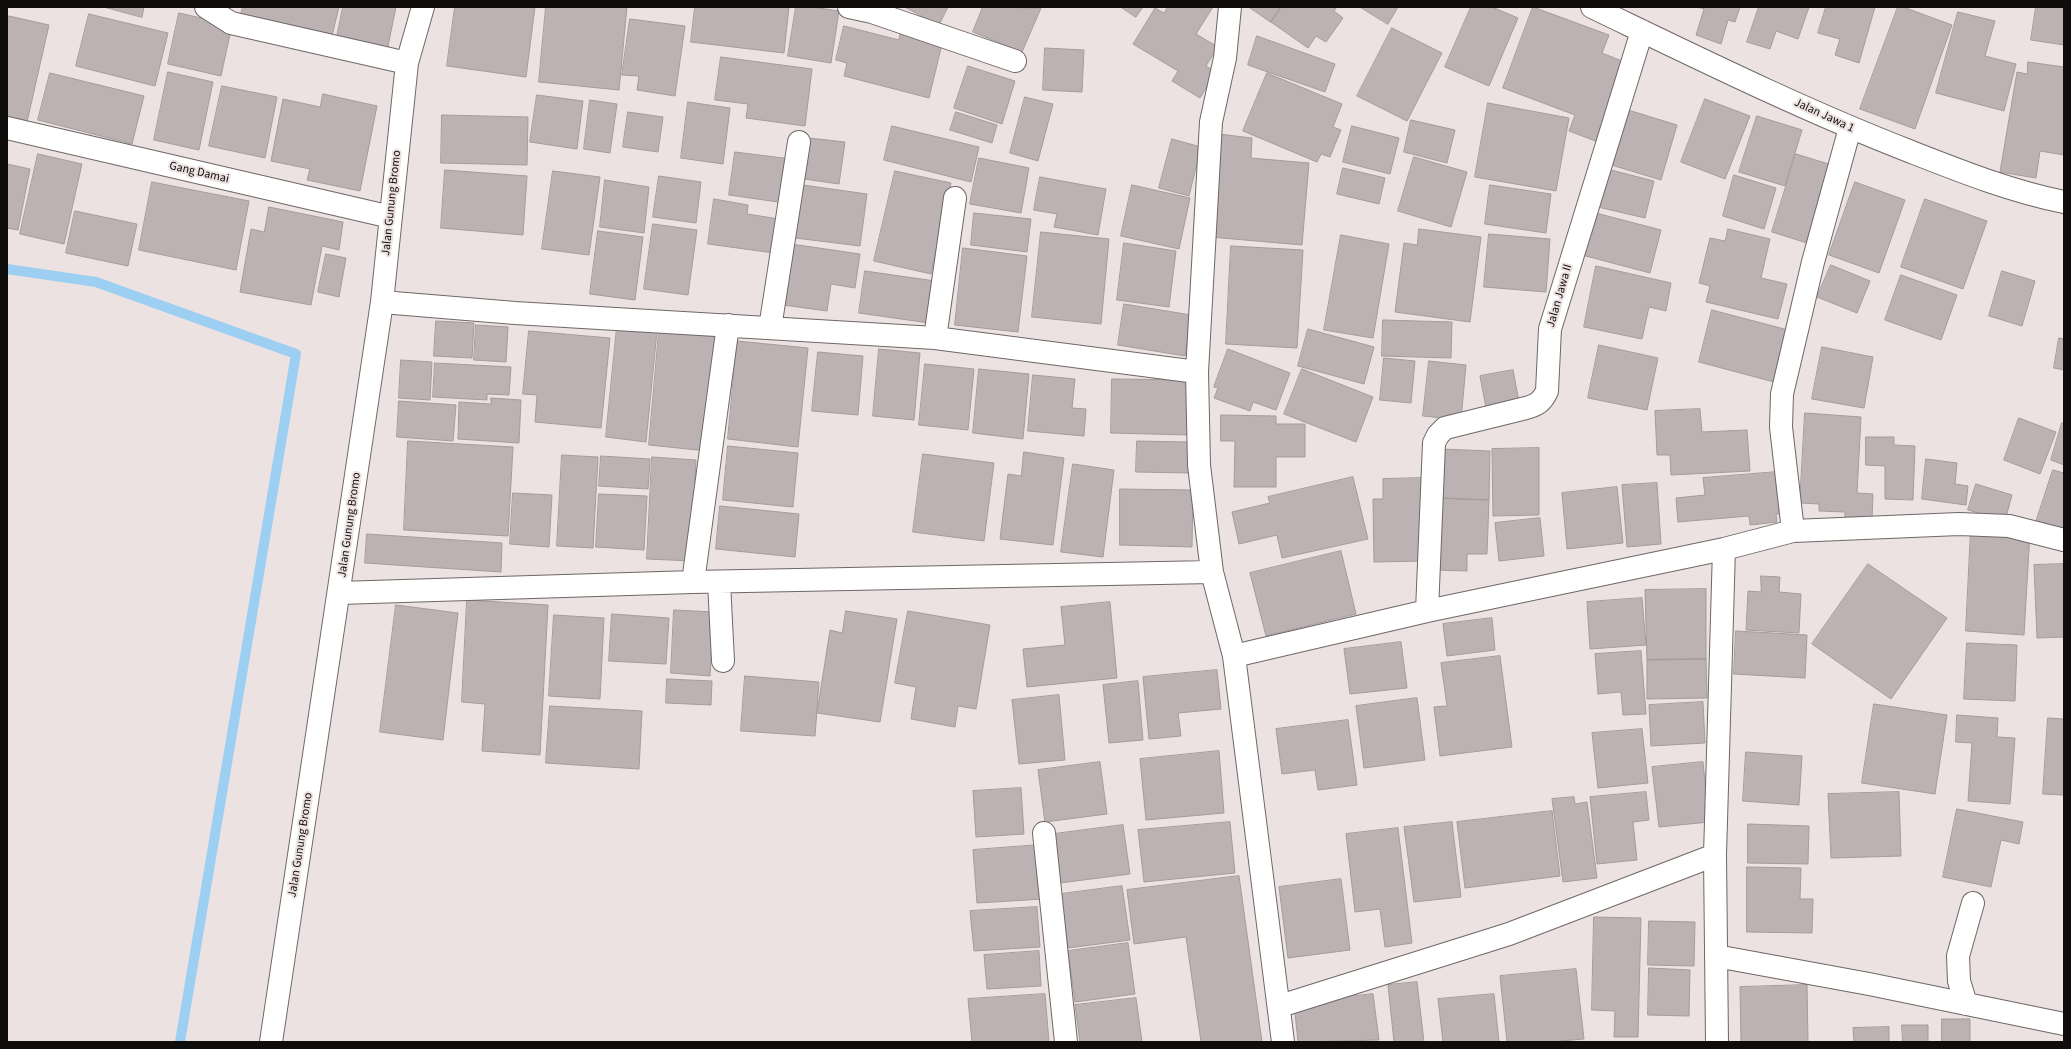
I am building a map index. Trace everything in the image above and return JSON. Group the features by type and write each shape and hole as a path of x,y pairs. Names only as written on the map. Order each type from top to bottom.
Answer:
{"street":[{"path":"206,7 230,23 407,63"},
{"name":"Jalan Gunung Bromo","path":"271,1042 382,302 407,63 423,7"},
{"path":"849,7 872,12 1015,61"},
{"path":"1230,7 1225,58 1211,122 1197,372 1199,465 1212,572 1234,656 1284,1042"},
{"name":"Jalan Jawa 1","path":"1592,7 1850,128 1967,174 2026,194 2064,202"},
{"name":"Jalan Jawa II","path":"1427,611 1434,443 1444,428 1539,404 1547,391 1550,328 1642,31"},
{"name":"Gang Damai","path":"7,128 391,217"},
{"path":"1794,531 1781,426 1782,394 1813,262 1850,128"},
{"path":"770,328 799,142"},
{"path":"935,338 955,198"},
{"path":"382,302 515,313 935,338 1197,372"},
{"path":"693,582 728,325"},
{"path":"1234,656 1427,611 1724,549 1794,531 1959,524 2009,526 2064,540"},
{"path":"1716,1042 1715,855 1724,549"},
{"path":"339,593 693,582 1212,572"},
{"path":"719,582 723,661"},
{"path":"1044,833 1066,1042"},
{"path":"1280,1006 1509,934 1715,855"},
{"path":"1966,1004 1959,981 1958,956 1973,903"},
{"path":"1716,956 1869,984 2064,1024"}],"building":[{"path":"104,7 144,7 142,17"},
{"path":"243,7 339,7 331,40 240,17"},
{"path":"343,7 396,7 387,51 336,42"},
{"path":"455,7 535,7 526,77 447,66"},
{"path":"546,7 627,7 619,90 539,82"},
{"path":"695,7 789,7 784,53 691,42"},
{"path":"796,7 812,7 839,11 831,63 788,56"},
{"path":"905,7 948,7 939,25"},
{"path":"983,7 1041,8 1022,52 973,32"},
{"path":"1121,7 1143,7 1136,17"},
{"path":"1168,7 1213,7 1196,34 1218,47 1206,66 1216,72 1200,98 1172,81 1178,71 1133,44 1155,8 1164,13"},
{"path":"1249,7 1281,7 1271,22"},
{"path":"1281,7 1335,7 1336,8 1334,11 1343,18 1326,42 1316,36 1308,48 1271,22"},
{"path":"1360,7 1398,7 1388,24"},
{"path":"1471,7 1492,7 1518,18 1489,86 1445,67"},
{"path":"1533,7 1609,35 1602,53 1627,63 1598,142 1569,131 1575,115 1503,88"},
{"path":"1696,7 1740,7 1735,22 1728,20 1721,44 1696,35 1704,9"},
{"path":"1759,7 1809,7 1798,39 1776,31 1770,49 1747,42"},
{"path":"1826,7 1875,7 1859,63 1835,55 1840,39 1818,33"},
{"path":"1898,7 1903,7 1952,25 1915,129 1860,109"},
{"path":"2036,7 2064,7 2064,45 2031,40"},
{"path":"1958,12 1995,21 1985,56 2016,64 2004,111 1936,93"},
{"path":"179,13 232,25 221,76 168,64"},
{"path":"89,14 168,33 155,86 76,66"},
{"path":"9,16 49,25 27,122 7,118 7,25"},
{"path":"630,19 685,26 675,96 637,90 639,76 622,75"},
{"path":"844,26 899,40 901,29 943,40 929,98 844,76 847,63 836,60"},
{"path":"1392,28 1442,53 1407,121 1357,96"},
{"path":"1257,36 1335,64 1325,92 1248,65"},
{"path":"1045,48 1084,50 1082,92 1043,90"},
{"path":"721,57 812,69 805,126 746,118 748,104 715,100"},
{"path":"2028,62 2064,67 2064,155 2040,151 2036,178 2000,172 2017,72 2027,74"},
{"path":"968,66 1015,81 1002,124 954,108"},
{"path":"168,72 213,82 199,150 154,140"},
{"path":"50,73 144,96 132,144 38,120"},
{"path":"1267,73 1342,104 1333,127 1341,130 1330,157 1321,154 1317,162 1243,131"},
{"path":"222,86 277,97 265,158 209,146"},
{"path":"323,94 377,106 360,191 307,180 310,169 271,161 283,99 320,107"},
{"path":"537,95 583,101 577,149 530,142"},
{"path":"1025,97 1053,104 1038,161 1010,153"},
{"path":"1705,99 1750,116 1725,179 1681,162"},
{"path":"590,100 617,104 610,153 584,149"},
{"path":"688,102 730,108 723,164 681,158"},
{"path":"1488,103 1569,118 1556,191 1475,177"},
{"path":"1625,109 1677,125 1661,180 1608,164"},
{"path":"628,112 663,117 658,152 623,147"},
{"path":"956,112 997,125 992,143 950,130"},
{"path":"442,115 528,117 527,165 441,163"},
{"path":"1757,116 1802,130 1785,186 1739,172"},
{"path":"1411,120 1455,130 1447,163 1404,152"},
{"path":"892,126 979,147 971,182 884,160"},
{"path":"1352,126 1399,138 1390,174 1343,162"},
{"path":"1219,134 1252,138 1251,158 1309,163 1302,245 1210,237"},
{"path":"809,138 845,142 839,184 804,179"},
{"path":"1172,139 1201,147 1189,196 1159,188"},
{"path":"735,152 791,159 785,203 729,195"},
{"path":"38,154 82,164 64,244 20,234"},
{"path":"1796,154 1832,165 1807,243 1772,232"},
{"path":"1414,157 1467,172 1451,227 1398,211"},
{"path":"979,158 1029,168 1021,213 970,204"},
{"path":"7,164 30,169 18,230 7,228"},
{"path":"1343,168 1385,178 1379,204 1337,194"},
{"path":"1607,169 1654,181 1645,218 1598,207"},
{"path":"445,170 527,176 523,235 441,228"},
{"path":"553,171 600,177 589,255 542,249"},
{"path":"895,171 951,183 931,274 874,261"},
{"path":"1734,175 1776,188 1764,229 1723,216"},
{"path":"659,176 701,182 696,223 653,217"},
{"path":"1040,177 1106,189 1098,235 1054,227 1057,214 1034,210"},
{"path":"605,180 649,187 644,233 600,227"},
{"path":"152,182 249,201 236,270 139,250"},
{"path":"1855,182 1905,200 1879,273 1829,255"},
{"path":"803,185 867,194 860,246 795,238"},
{"path":"1132,185 1190,198 1179,249 1121,236"},
{"path":"1490,185 1551,194 1546,233 1485,224"},
{"path":"714,199 748,205 747,214 779,219 774,253 708,244"},
{"path":"1925,199 1987,221 1963,289 1901,267"},
{"path":"269,207 343,222 339,250 322,246 311,305 240,292 251,229 264,232"},
{"path":"75,211 137,224 128,266 66,253"},
{"path":"1592,212 1661,230 1650,273 1582,255"},
{"path":"974,213 1031,219 1027,252 971,245"},
{"path":"653,224 697,230 688,295 644,289"},
{"path":"1419,229 1481,237 1470,322 1395,312 1404,243 1417,245"},
{"path":"1728,229 1770,239 1761,278 1787,284 1778,319 1706,302 1710,286 1699,283 1710,238 1725,241"},
{"path":"598,231 643,237 635,300 590,294"},
{"path":"1041,232 1109,239 1101,324 1032,317"},
{"path":"1489,234 1550,239 1546,292 1484,287"},
{"path":"1341,235 1389,244 1373,338 1324,330"},
{"path":"1124,243 1176,251 1169,307 1117,300"},
{"path":"791,244 860,254 855,288 831,284 827,311 783,305"},
{"path":"1231,246 1303,250 1297,348 1226,344"},
{"path":"963,248 1027,256 1018,332 955,325"},
{"path":"326,254 346,258 339,297 318,292"},
{"path":"1831,265 1870,281 1857,313 1817,297"},
{"path":"1596,266 1671,283 1666,311 1649,307 1642,339 1584,327"},
{"path":"865,271 935,281 929,323 859,313"},
{"path":"2002,271 2035,281 2022,326 1989,316"},
{"path":"1901,275 1957,295 1941,340 1885,320"},
{"path":"1124,304 1191,315 1185,356 1118,345"},
{"path":"1712,310 1788,330 1774,382 1699,362"},
{"path":"1383,320 1452,322 1451,358 1382,356"},
{"path":"436,321 474,323 472,358 434,356"},
{"path":"476,325 508,327 506,362 474,360"},
{"path":"617,327 657,331 646,442 606,437"},
{"path":"1308,329 1374,347 1364,384 1298,366"},
{"path":"529,331 610,338 601,428 535,422 537,395 523,394"},
{"path":"659,331 717,337 707,451 649,445"},
{"path":"2059,338 2064,339 2064,370 2054,368"},
{"path":"737,341 808,348 798,447 728,439"},
{"path":"1599,345 1658,358 1647,410 1588,398"},
{"path":"1822,347 1873,357 1864,408 1812,399"},
{"path":"879,349 920,353 914,420 873,416"},
{"path":"1228,349 1290,373 1276,410 1253,402 1250,411 1214,398 1218,388 1214,387"},
{"path":"818,352 863,356 858,415 812,411"},
{"path":"1384,358 1415,361 1411,403 1380,400"},
{"path":"401,360 432,362 430,400 399,398"},
{"path":"1429,361 1466,365 1461,420 1423,416"},
{"path":"435,363 511,367 509,395 487,394 487,400 433,397"},
{"path":"925,364 974,369 968,430 919,425"},
{"path":"979,369 1029,374 1023,439 973,433"},
{"path":"1302,369 1373,397 1356,442 1284,414"},
{"path":"1513,370 1520,407 1487,413 1480,376"},
{"path":"1033,375 1075,379 1072,408 1086,409 1084,436 1028,431"},
{"path":"1112,379 1190,380 1189,435 1111,433"},
{"path":"491,398 521,400 519,443 458,439 459,402 491,404"},
{"path":"399,401 456,405 453,441 397,437"},
{"path":"1700,409 1702,432 1747,430 1750,471 1671,475 1670,455 1657,455 1655,411"},
{"path":"1805,413 1861,417 1857,493 1873,494 1872,519 1845,518 1845,512 1819,511 1819,504 1800,503"},
{"path":"1221,415 1276,416 1276,424 1305,424 1305,457 1276,457 1276,487 1234,487 1235,441 1221,441"},
{"path":"2019,418 2056,432 2040,474 2004,460"},
{"path":"2062,423 2064,423 2064,465 2051,460"},
{"path":"1866,437 1894,437 1894,445 1915,446 1913,500 1885,499 1885,466 1866,465"},
{"path":"408,441 513,447 508,536 404,530"},
{"path":"1137,441 1189,442 1189,473 1136,472"},
{"path":"728,446 798,453 793,507 723,500"},
{"path":"1539,448 1539,515 1493,516 1492,449"},
{"path":"1440,449 1490,451 1489,500 1438,498"},
{"path":"1024,452 1064,458 1053,545 1000,539 1008,474 1021,476"},
{"path":"923,454 994,463 984,541 913,532"},
{"path":"562,455 598,457 593,548 557,546"},
{"path":"601,456 650,459 648,489 599,486"},
{"path":"652,457 696,460 691,561 647,559"},
{"path":"1926,459 1957,463 1955,484 1968,486 1966,505 1922,499"},
{"path":"1073,464 1114,470 1103,557 1061,552"},
{"path":"2053,470 2064,473 2064,534 2035,525"},
{"path":"1777,472 1781,514 1776,514 1777,522 1750,525 1749,516 1678,522 1676,498 1705,495 1703,478"},
{"path":"1353,477 1368,539 1282,558 1277,535 1239,544 1232,512 1270,503 1268,497"},
{"path":"1422,478 1424,561 1374,562 1373,499 1383,499 1383,479"},
{"path":"1657,483 1661,544 1627,547 1622,485"},
{"path":"1976,484 2012,495 2005,521 1968,510"},
{"path":"1617,487 1623,543 1567,549 1562,493"},
{"path":"1120,489 1193,490 1192,547 1120,545"},
{"path":"513,493 552,495 549,547 510,544"},
{"path":"599,494 647,496 644,550 596,547"},
{"path":"1438,498 1489,500 1487,554 1467,554 1467,571 1436,570"},
{"path":"720,506 799,514 795,557 716,549"},
{"path":"1540,518 1544,556 1499,561 1495,523"},
{"path":"1971,529 2030,532 2024,635 1966,631"},
{"path":"367,534 502,543 501,572 365,563"},
{"path":"1341,551 1356,614 1266,636 1250,573"},
{"path":"1868,564 1947,618 1891,699 1812,644"},
{"path":"2064,564 2064,637 2037,638 2034,565"},
{"path":"1761,576 1780,577 1779,592 1801,594 1799,633 1746,630 1748,591 1761,592"},
{"path":"1706,589 1706,659 1647,660 1645,590"},
{"path":"1642,598 1646,645 1590,649 1587,602"},
{"path":"467,600 548,605 540,755 482,751 485,704 462,702"},
{"path":"1110,602 1117,678 1027,687 1023,649 1065,645 1061,607"},
{"path":"396,605 458,613 443,740 380,732"},
{"path":"674,610 714,612 710,676 671,673"},
{"path":"846,611 897,619 880,722 817,713 830,630 842,633"},
{"path":"908,611 990,625 976,709 958,706 955,727 911,719 916,687 895,683"},
{"path":"612,614 669,618 666,664 609,661"},
{"path":"554,615 604,618 600,699 549,696"},
{"path":"1492,618 1495,650 1447,656 1443,624"},
{"path":"1736,631 1807,635 1805,678 1734,674"},
{"path":"1401,642 1407,688 1350,694 1344,649"},
{"path":"1967,643 2017,645 2015,701 1964,699"},
{"path":"1641,651 1646,714 1623,715 1621,692 1598,694 1595,654"},
{"path":"1500,656 1512,747 1440,756 1434,707 1447,706 1441,663"},
{"path":"1706,659 1707,698 1647,699 1647,660"},
{"path":"1217,670 1221,709 1178,713 1181,736 1149,739 1143,677"},
{"path":"745,676 819,682 815,736 741,731"},
{"path":"667,679 712,681 711,705 666,703"},
{"path":"1138,681 1143,740 1109,743 1103,685"},
{"path":"1059,695 1065,760 1019,764 1012,700"},
{"path":"1417,698 1425,760 1364,768 1356,706"},
{"path":"1703,702 1705,743 1651,746 1649,705"},
{"path":"1874,704 1947,715 1935,794 1862,783"},
{"path":"550,706 642,711 639,769 546,763"},
{"path":"1957,715 1998,718 1997,737 2015,738 2010,804 1968,801 1972,743 1956,742"},
{"path":"2048,718 2064,719 2064,795 2043,794"},
{"path":"1348,720 1357,785 1318,790 1315,770 1282,774 1276,729"},
{"path":"1642,729 1648,783 1598,788 1592,733"},
{"path":"1219,751 1224,813 1146,820 1140,759"},
{"path":"1746,752 1802,756 1799,805 1743,801"},
{"path":"1100,762 1107,814 1045,822 1038,770"},
{"path":"1703,762 1709,822 1659,827 1652,767"},
{"path":"1021,788 1024,834 976,837 973,791"},
{"path":"1646,792 1649,820 1633,822 1637,860 1597,864 1590,797"},
{"path":"1899,792 1901,856 1831,858 1828,794"},
{"path":"1574,797 1575,804 1587,802 1597,878 1563,882 1552,799"},
{"path":"1957,809 2023,822 2019,844 2001,840 1991,887 1943,877"},
{"path":"1552,811 1560,876 1465,888 1457,822"},
{"path":"1230,822 1235,873 1144,882 1138,830"},
{"path":"1452,822 1461,897 1414,902 1404,827"},
{"path":"1748,824 1809,826 1808,864 1748,863"},
{"path":"1123,825 1130,874 1060,883 1054,834"},
{"path":"1398,828 1412,943 1385,947 1380,909 1355,912 1346,834"},
{"path":"1039,845 1044,899 977,903 973,850"},
{"path":"1747,867 1801,868 1800,899 1813,899 1812,933 1747,932"},
{"path":"1239,876 1262,1042 1201,1042 1186,937 1134,944 1127,890"},
{"path":"1341,879 1350,950 1288,958 1279,887"},
{"path":"1122,886 1130,940 1068,948 1061,894"},
{"path":"1037,907 1040,947 974,951 970,911"},
{"path":"1594,917 1641,918 1638,1037 1614,1037 1615,1011 1592,1010"},
{"path":"1649,921 1695,922 1694,966 1648,965"},
{"path":"1128,943 1135,994 1075,1002 1068,951"},
{"path":"1039,951 1041,986 987,989 984,955"},
{"path":"1649,968 1690,970 1689,1016 1648,1015"},
{"path":"1576,969 1584,1039 1550,1042 1507,1042 1500,976"},
{"path":"1417,982 1424,1042 1394,1042 1388,985"},
{"path":"1807,985 1808,1042 1741,1042 1740,987"},
{"path":"1045,994 1049,1042 972,1042 968,999"},
{"path":"1373,994 1379,1040 1298,1042 1294,1003"},
{"path":"1494,994 1499,1042 1443,1042 1438,999"},
{"path":"1136,998 1142,1042 1080,1042 1075,1005"},
{"path":"1942,1019 1970,1019 1970,1042 1942,1042"},
{"path":"1902,1025 1928,1025 1928,1042 1903,1042"},
{"path":"1889,1027 1889,1042 1854,1042 1853,1028"}],"waterway":[{"path":"7,269 96,282 296,354 180,1042"}]}
